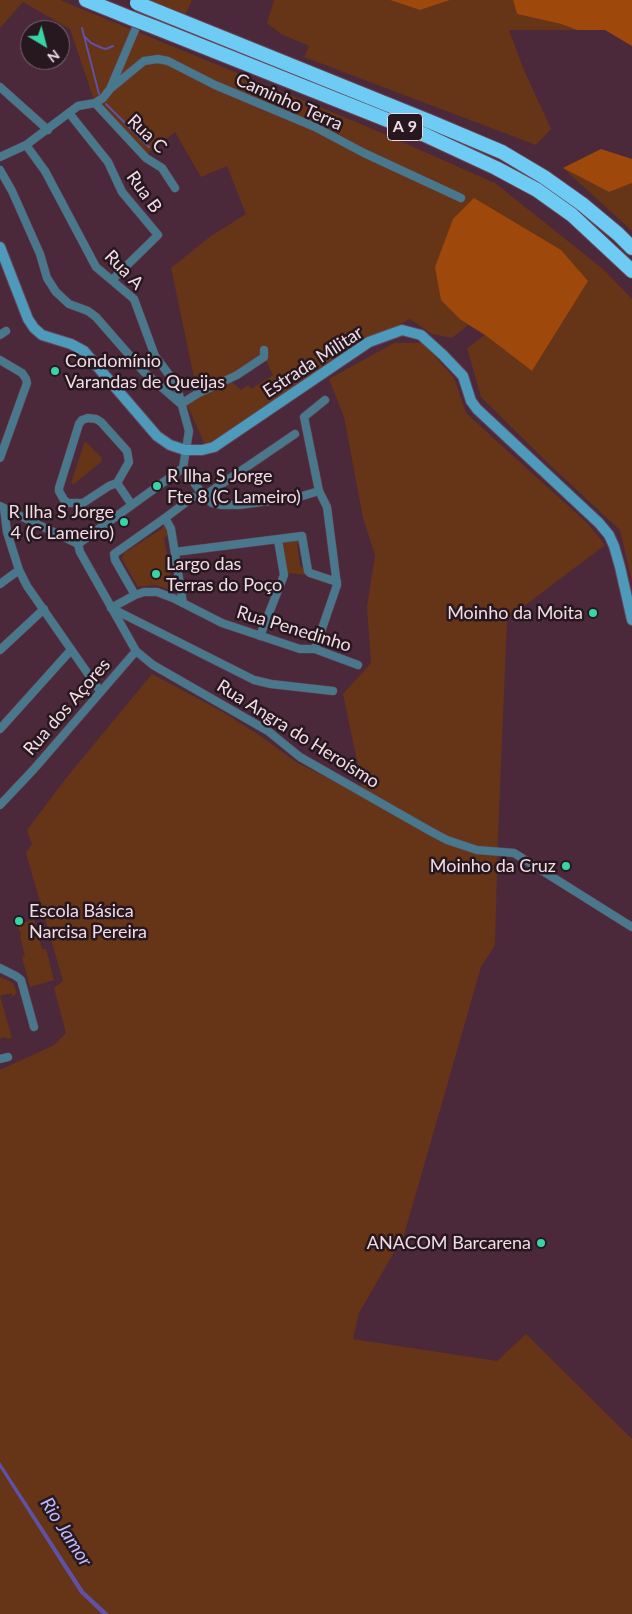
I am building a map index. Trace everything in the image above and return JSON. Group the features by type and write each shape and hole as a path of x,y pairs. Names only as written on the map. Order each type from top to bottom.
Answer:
{"highway":[{"name":"A 9","path":"86,0 425,135 496,168 537,190 572,215 632,270"},
{"name":"A 9","path":"138,1 159,12 502,152 544,177 582,204 632,248"}],"street":[{"path":"110,88 138,1"},
{"name":"Caminho Terra","path":"95,103 103,98 110,88 144,61 168,60 215,85 315,127 364,153 461,198"},
{"path":"0,87 48,130"},
{"path":"0,157 26,145 78,106 95,103"},
{"name":"Rua C","path":"95,103 146,158 162,168 175,188"},
{"name":"Rua B","path":"69,113 108,162 122,192 158,235 112,280"},
{"name":"Rua A","path":"26,145 45,171 96,267 134,299 155,356 176,384 188,431 183,468"},
{"path":"0,170 12,191 40,254 47,278 56,292 69,304 96,317 144,372 181,404 196,394 237,375 264,357 264,350"},
{"path":"0,246 28,319 34,328 42,335 71,344 84,352 157,436 170,445 185,450"},
{"name":"Estrada Militar","path":"185,450 202,450 214,446 369,342 402,330 421,335 443,354 463,376 471,401 477,409 599,523 609,535 620,567 632,620"},
{"path":"0,360 22,373 27,383 0,458"},
{"path":"315,649 337,582 327,508 319,491 304,417 325,400"},
{"path":"93,418 99,420 128,454 128,465 117,483 80,504 66,502 59,492 80,422 84,419 93,418"},
{"path":"204,496 295,434"},
{"path":"2,507 78,544 183,468 204,496 212,503 222,505 239,505 299,497 319,491"},
{"path":"117,483 132,505"},
{"path":"135,595 115,560 114,554 193,497"},
{"path":"2,507 7,532 19,570 100,691"},
{"path":"165,518 171,529 183,603"},
{"path":"175,552 302,536 308,571 337,582"},
{"path":"260,636 284,575 278,540"},
{"name":"Rua Angra do Heroísmo","path":"78,544 80,552 136,650 154,664 268,731 300,757 430,831 447,840 478,850 514,853 632,927"},
{"path":"0,584 19,570"},
{"name":"Rua Penedinho","path":"111,608 135,595 144,592 158,592 222,623 300,649 315,649 358,665"},
{"path":"111,608 254,680 271,684 333,691"},
{"path":"0,650 44,609"},
{"path":"0,729 71,650"},
{"name":"Rua dos Açores","path":"0,804 34,769 136,650"},
{"path":"0,968 21,980 34,1027"}],"shaded area":[{"path":"0,0 60,0 361,124 495,183 603,269 632,299 632,582 620,530 554,469 481,397 467,348 485,335 532,371 587,281 461,320 468,325 452,338 432,334 410,319 341,355 206,447 185,400 196,394 196,387 171,268 211,236 246,214 227,166 201,177 175,132 142,158 95,103 70,29 70,20 54,20 23,2 0,28","holes":["263,350 264,357 273,375 251,389 248,385 241,390 228,379 243,371"]},
{"path":"148,0 192,0 186,14"},
{"path":"274,0 390,0 420,10 450,0 513,0 517,14 561,24 577,30 509,30 524,70 551,129 536,145 304,57 309,46 281,34 267,23"},
{"path":"390,0 450,0 420,10"},
{"path":"513,0 632,0 632,46 605,30 577,30 561,24 517,14"},
{"path":"601,149 632,159 632,183 609,192 563,168"},
{"path":"563,168 609,192 632,183 632,231"},
{"path":"474,198 561,250 588,281 532,371 485,335 461,320 441,300 435,267 453,219"},
{"path":"394,343 423,343 454,378 466,413 587,523 605,545 507,619 495,945 481,967 404,1235 359,1313 353,1339 497,1361 526,1334 632,1439 632,1614 0,1614 0,1070 54,1045 66,1033 54,988 63,981 26,853 32,844 27,830 67,777 152,674 221,711 262,737 296,762 353,791 362,784 343,694 371,663 367,607 375,555 363,518 344,417 329,379"},
{"path":"85,441 102,458 101,462 74,484 71,483"},
{"path":"163,526 167,526 169,534 164,538 173,591 156,585 138,587 122,559 124,553 163,528"},
{"path":"298,539 301,545 297,543 300,566 308,575 286,573 282,542"},
{"path":"34,920 42,949 46,949 54,980 30,987 22,957 25,956 20,936 21,931 19,931 17,924"},
{"path":"0,977 13,983 17,992 13,997 11,993 0,996"},
{"path":"0,996 12,1038 0,1038"},
{"path":"0,1462 84,1591 109,1614 102,1614 80,1593 0,1468"}],"waterway":[{"path":"82,28 99,94"},
{"path":"85,37 91,43 102,48 106,49 113,46"},
{"path":"106,104 149,147"}],"place":[{"name":"Condomínio Varandas de Queijas","path":"55,371"},
{"name":"R Ilha S Jorge Fte 8 (C Lameiro)","path":"157,486"},
{"name":"R Ilha S Jorge 4 (C Lameiro)","path":"124,522"},
{"name":"Largo das Terras do Poço","path":"156,574"},
{"name":"Moinho da Moita","path":"593,613"},
{"name":"Moinho da Cruz","path":"566,866"},
{"name":"Escola Básica Narcisa Pereira","path":"19,921"},
{"name":"ANACOM Barcarena","path":"541,1243"}],"water label":[{"name":"Rio Jamor","path":"66,1532"}]}
